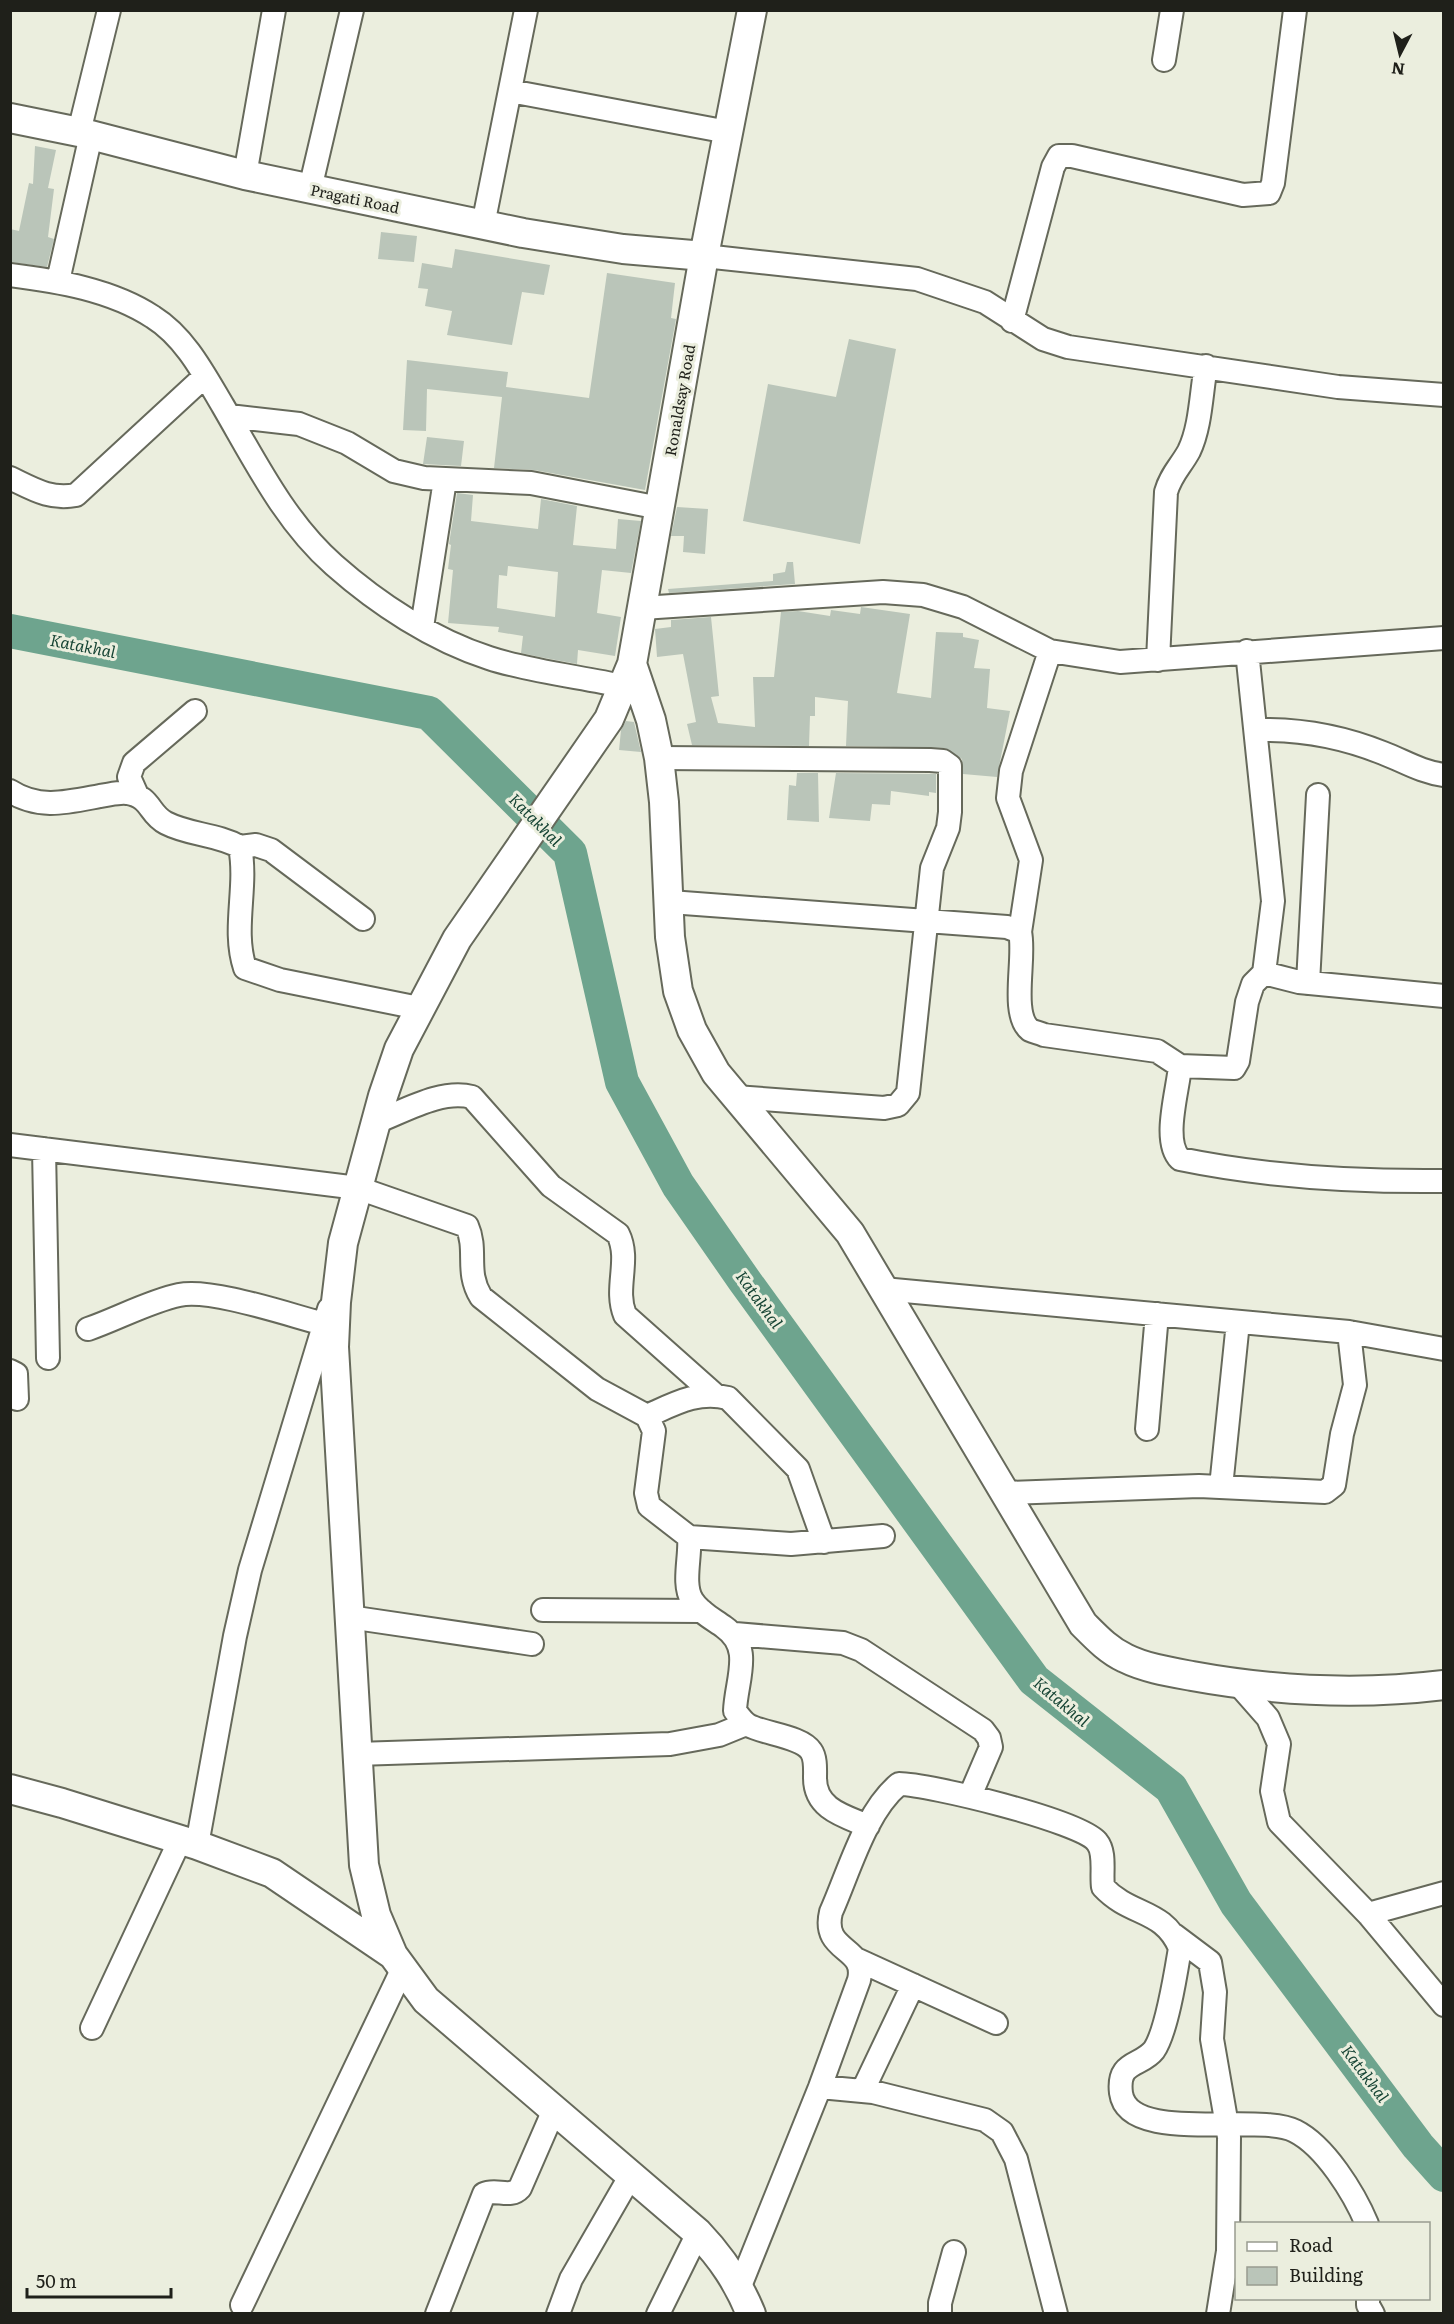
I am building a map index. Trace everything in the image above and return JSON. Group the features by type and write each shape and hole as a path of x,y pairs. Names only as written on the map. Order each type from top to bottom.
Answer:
{"street":[{"path":"58,281 109,10"},
{"path":"245,176 274,10"},
{"path":"310,189 352,10"},
{"path":"483,225 526,10"},
{"name":"Ronaldsay Road","path":"398,1961 376,1915 364,1865 334,1347 344,1244 376,1122 399,1049 419,1008 457,939 572,776 609,719 627,675 642,608 704,256 752,10"},
{"path":"1164,60 1172,10"},
{"path":"1012,321 1053,167 1059,156 1072,156 1243,195 1269,193 1273,183 1295,10"},
{"path":"510,91 728,132"},
{"name":"Pragati Road","path":"10,118 85,134 245,176 483,225 623,249 704,256"},
{"path":"704,256 916,279 985,302 1043,339 1068,347 1338,387 1443,395"},
{"path":"10,275 58,281 114,298 154,317 187,348 284,510 333,564 388,607 422,627 489,658 627,675 651,720 659,758 664,802 670,937 678,991 692,1030 716,1073 850,1233 1083,1624 1103,1644 1126,1659 1166,1671 1239,1685 1388,1692 1443,1685"},
{"path":"1158,660 1166,492 1171,475 1188,452 1194,436 1206,366"},
{"path":"10,478 48,496 62,498 76,495 205,376"},
{"path":"229,416 299,424 347,443 394,471 424,478 531,483 660,508"},
{"path":"422,627 445,480"},
{"path":"642,608 883,592 923,595 963,607 1050,651 1120,662 1443,638"},
{"path":"1050,651 1011,771 1008,798 1031,860 1020,932 1024,947 1019,1000 1022,1018 1030,1029 1044,1035 1157,1051 1170,1056 1180,1066 1234,1068 1238,1061 1247,1002 1253,984 1264,973 1273,902 1257,730 1247,651"},
{"path":"137,795 129,777 134,763 195,711"},
{"path":"1257,730 1297,730 1324,735 1383,753 1414,769 1443,775"},
{"path":"659,758 943,761 950,766 952,776 948,828 932,868 908,1093 898,1105 884,1108 735,1097"},
{"path":"10,791 22,799 44,804 123,792 137,795 148,802 165,823 226,839 240,847 256,845 271,850 363,919"},
{"path":"1308,983 1318,795"},
{"path":"240,847 243,863 239,950 244,968 280,980 419,1008"},
{"path":"670,902 1007,927 1020,932"},
{"path":"1264,973 1308,983 1443,996"},
{"path":"1180,1066 1171,1138 1172,1151 1180,1159 1281,1175 1390,1182 1443,1182"},
{"path":"376,1122 445,1096 459,1094 472,1097 539,1175 618,1234 623,1244 620,1303 625,1315 715,1395"},
{"path":"10,1145 358,1188 467,1226 472,1238 472,1283 481,1297 597,1389 647,1416 654,1431 646,1493 649,1506 689,1537 761,1544 824,1542 884,1536"},
{"path":"44,1149 48,1358"},
{"path":"92,2028 189,1843 250,1570 340,1272"},
{"path":"883,1289 1349,1332 1443,1348"},
{"path":"88,1329 180,1294 218,1298 324,1324"},
{"path":"1147,1429 1157,1314"},
{"path":"1221,1487 1238,1322"},
{"path":"1006,1493 1221,1487 1324,1492 1334,1485 1342,1434 1355,1385 1349,1332"},
{"path":"10,1371 16,1374 17,1399"},
{"path":"647,1416 699,1395 728,1398 798,1469 824,1542"},
{"path":"689,1537 691,1552 688,1584 691,1599 702,1611 735,1634 834,1642 861,1650 982,1730 990,1738 991,1747 970,1796"},
{"path":"543,1610 702,1611"},
{"path":"349,1617 532,1644"},
{"path":"735,1634 741,1648 742,1664 735,1711 746,1724 801,1743 811,1751 815,1787 820,1800 833,1811 868,1826"},
{"path":"1239,1685 1268,1718 1279,1744 1274,1781 1279,1822 1368,1914 1443,2005"},
{"path":"357,1754 670,1744 719,1735 746,1724"},
{"path":"996,2023 858,1960 835,1941 828,1926 868,1826 885,1796 899,1784 912,1784 970,1796 1062,1824 1096,1841 1102,1853 1103,1887 1114,1899 1164,1923 1174,1935 1210,1962 1215,1992 1212,2039 1228,2123 1228,2251 1218,2313"},
{"path":"10,1789 63,1803 189,1843 272,1873 398,1961 426,2000 698,2233 720,2256 740,2286 751,2313"},
{"path":"1368,1914 1443,1893"},
{"path":"1174,1935 1180,1948 1161,2034 1153,2051 1127,2066 1121,2093 1126,2106 1143,2117 1162,2122 1272,2124 1294,2130 1307,2139 1347,2184 1366,2222"},
{"path":"740,2286 820,2087 859,1980 861,1970 858,1960"},
{"path":"242,2304 398,1961"},
{"path":"863,2090 913,1985"},
{"path":"820,2087 863,2090 985,2120 1006,2136 1019,2170 1056,2313"},
{"path":"436,2313 484,2194 490,2191 510,2194 520,2188 554,2110"},
{"path":"558,2313 571,2279 631,2175"},
{"path":"658,2313 698,2233"},
{"path":"940,2313 940,2303 954,2252"}],"building":[{"path":"35,146 56,150 48,188 54,189 48,237 54,239 47,267 10,262 10,229 19,231 29,183 33,184"},
{"path":"381,232 417,236 414,262 378,259"},
{"path":"455,249 550,265 544,295 522,292 512,345 447,335 452,311 425,306 428,289 418,288 422,263 452,268"},
{"path":"607,273 675,283 671,318 676,319 645,490 534,470 494,468 502,397 427,389 426,431 403,430 407,360 508,372 506,387 589,398"},
{"path":"849,339 896,349 860,544 743,521 768,384 836,397"},
{"path":"427,437 464,441 461,466 423,464"},
{"path":"457,493 473,495 471,521 538,529 541,499 577,506 573,545 616,549 618,519 641,521 631,573 602,570 597,613 621,617 615,656 578,650 577,664 540,657 521,653 523,636 498,632 499,627 448,623 453,570 448,569 451,545 449,544","holes":["508,566 558,572 555,617 497,608 499,575 507,576"]},
{"path":"677,507 708,509 705,554 683,552 684,536 671,536"},
{"path":"787,562 793,562 795,584 669,593 668,589 773,581 773,574 785,572"},
{"path":"861,607 910,614 897,693 931,698 936,632 963,633 963,637 979,640 974,668 990,669 987,708 1010,711 997,777 963,774 962,759 944,748 846,746 848,701 815,697 815,716 810,716 809,746 692,745 687,724 696,722 683,654 657,657 655,629 671,627 671,620 711,617 719,696 711,697 718,723 755,727 753,677 774,677 781,612 798,611 830,616 831,610 860,614"},
{"path":"626,721 634,722 641,752 619,750 621,730"},
{"path":"797,773 818,773 819,822 787,820 789,785 796,786"},
{"path":"836,773 936,774 936,793 929,792 929,796 891,791 890,805 872,804 870,821 829,818"}],"waterway":[{"name":"Katakhal","path":"10,631 429,713 570,853 622,1082 678,1185 744,1280 1034,1680 1171,1788 1236,1903 1418,2146 1444,2175"}]}
